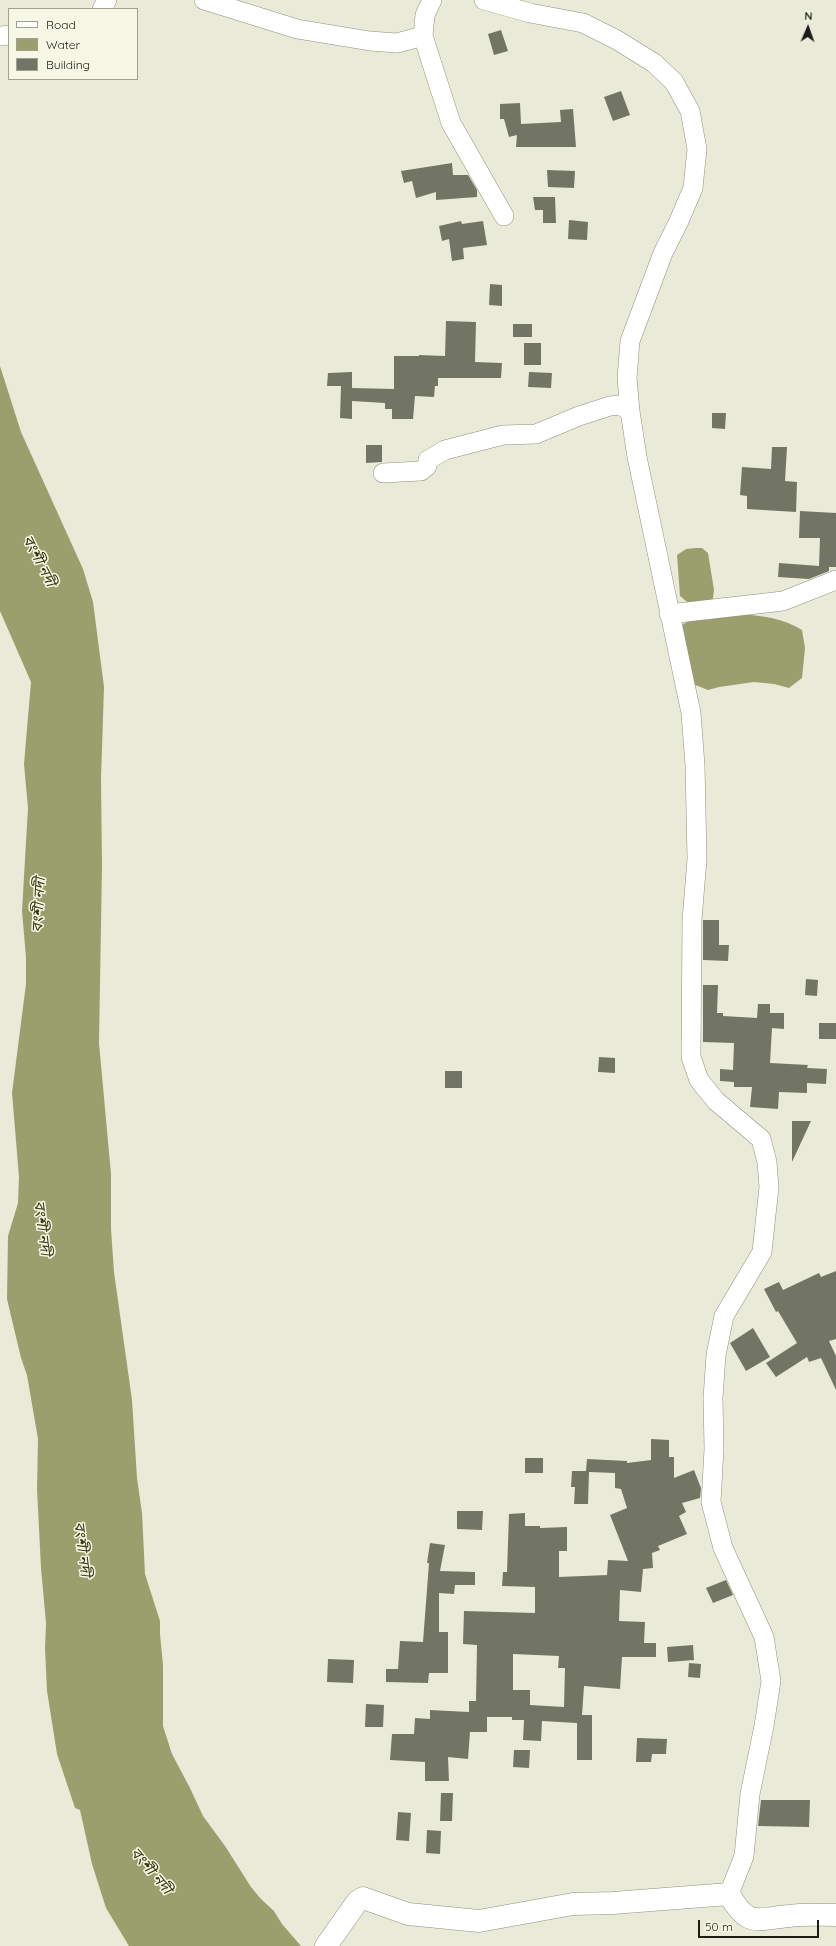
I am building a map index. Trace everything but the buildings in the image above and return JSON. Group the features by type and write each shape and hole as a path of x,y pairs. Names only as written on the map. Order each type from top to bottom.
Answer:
{"street":[{"path":"204,0 297,29 370,41 397,43 422,36"},
{"path":"432,0 426,15 422,36 451,123 504,216"},
{"path":"484,0 583,24 617,40 654,63 674,82 690,111 697,149 693,188 680,222 663,253 630,341 627,378 637,457 669,614 691,712 695,765 697,859 691,928 691,1057 699,1080 716,1101 761,1139 767,1162 769,1188 766,1228 762,1252 724,1316 716,1355 713,1398 714,1449 711,1502 723,1548 764,1637 770,1681 750,1794 744,1856 729,1894"},
{"path":"383,473 421,471 427,466 428,460 445,450 503,435 536,434 579,416 610,406 620,406 630,411"},
{"path":"669,614 783,601 836,580"},
{"path":"729,1894 738,1909 746,1917 758,1921 789,1916 836,1915"},
{"path":"326,1946 357,1902 363,1898 408,1914 479,1921 573,1904 613,1903 729,1894"}],"water":[{"name":"বংশী নদী","path":"0,366 21,432 83,569 93,602 104,687 101,779 102,865 99,1043 111,1174 111,1229 114,1272 132,1400 137,1478 142,1513 145,1574 160,1621 163,1665 163,1726 172,1754 203,1816 225,1846 251,1887 274,1911 282,1924 301,1946 129,1946 106,1908 92,1864 80,1810 75,1808 57,1754 47,1691 45,1649 46,1623 41,1568 37,1489 38,1439 27,1375 21,1358 7,1299 8,1236 18,1203 19,1177 12,1093 26,984 26,957 22,911 28,808 24,764 31,682 0,611"},
{"path":"702,548 708,553 714,590 713,599 706,604 692,606 680,596 677,555 686,549"},
{"path":"741,614 780,620 802,630 805,648 802,678 789,688 774,684 754,682 708,690 693,684 690,662 681,641 683,624 694,619"}]}
